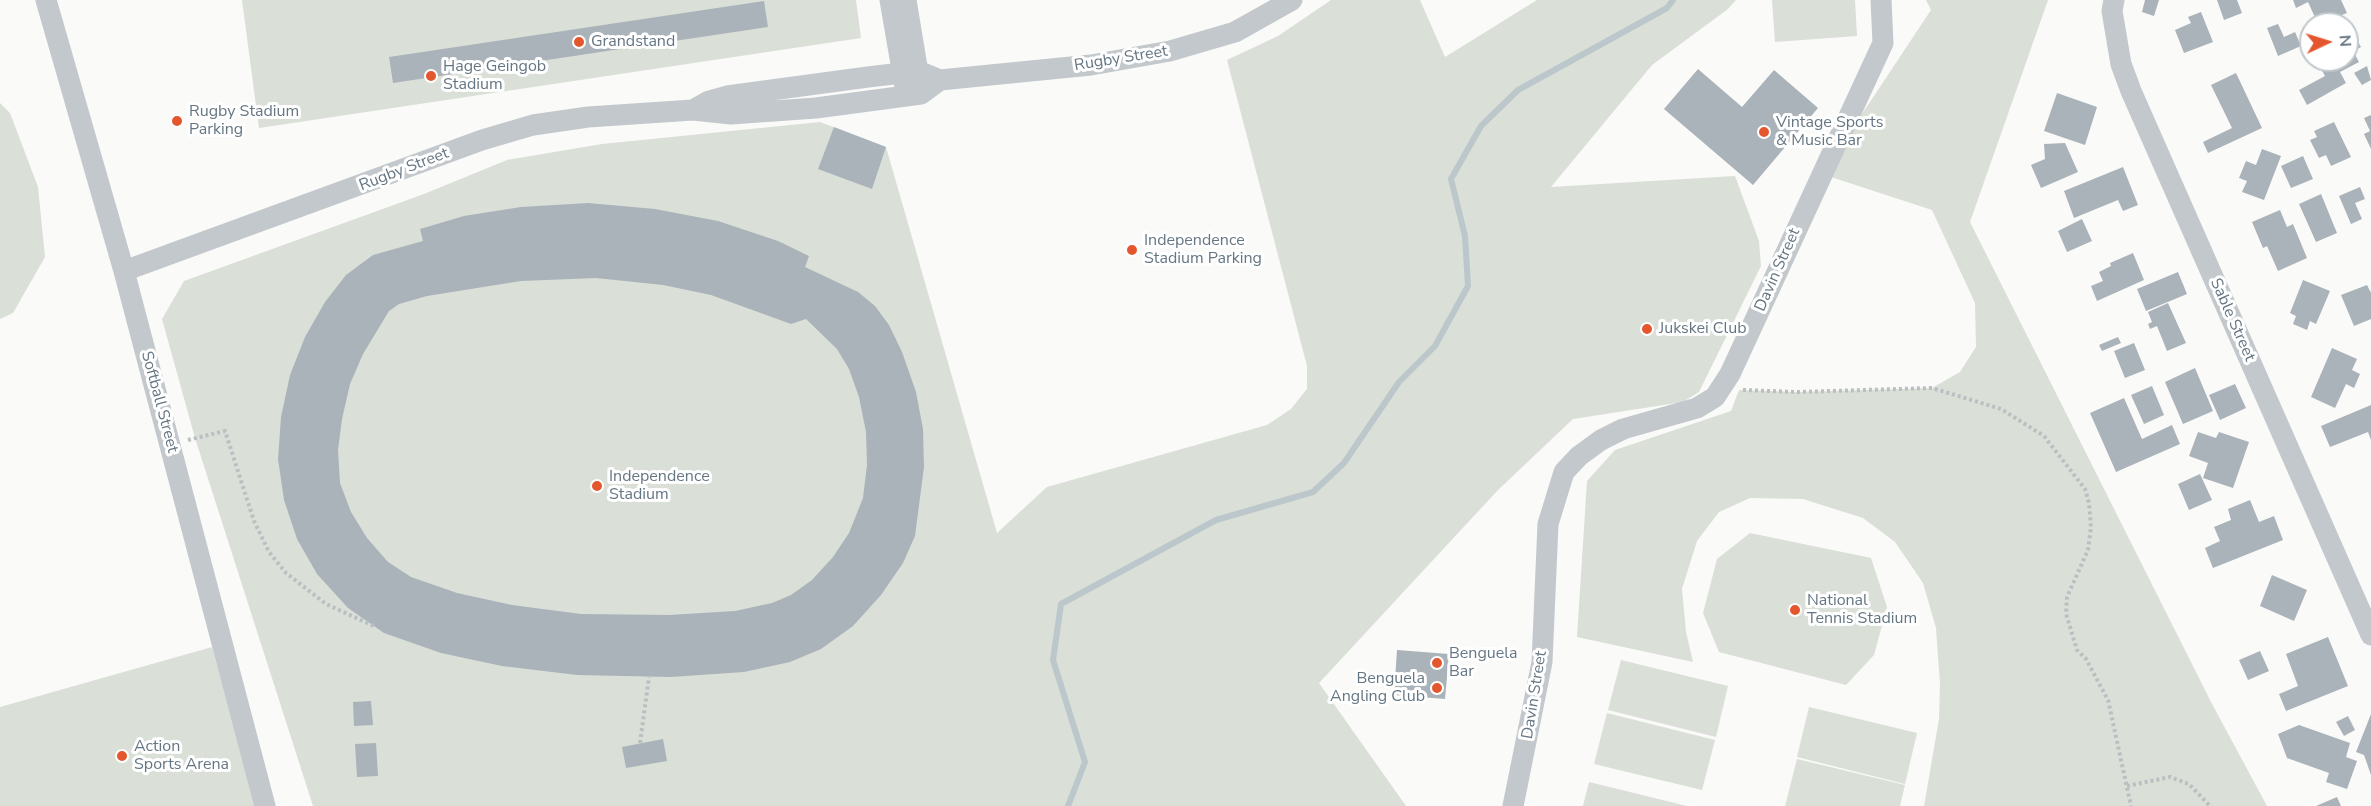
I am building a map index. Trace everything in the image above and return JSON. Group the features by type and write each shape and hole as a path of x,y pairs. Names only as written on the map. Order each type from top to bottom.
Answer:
{"street":[{"name":"Softball Street","path":"46,0 124,271 265,806"},
{"path":"890,0 914,95"},
{"path":"906,0 910,72"},
{"name":"Rugby Street","path":"693,110 709,101 748,92 910,72 940,80 1091,65 1170,51 1235,32 1292,0"},
{"name":"Davin Street","path":"1512,806 1542,662 1548,524 1564,472 1579,456 1608,436 1623,429 1696,408 1715,397 1731,374 1883,44 1881,0"},
{"name":"Sable Street","path":"2114,0 2112,11 2121,64 2131,91 2371,635"},
{"name":"Rugby Street","path":"124,271 482,140 533,125 588,117 693,110 731,114 805,109 914,95 940,80"}],"path":[{"path":"1731,374 1739,390 1797,392 1932,388 2001,408 2044,436 2085,489 2089,502 2091,527 2088,550 2067,597 2066,614 2077,650 2086,659 2108,700 2131,806"},
{"path":"170,445 225,431 254,521 269,552 286,573 326,604 376,627"},
{"path":"640,743 650,677"},
{"path":"2127,786 2170,777 2189,784 2210,806"}],"shaded area":[{"name":"Hage Geingob Stadium","path":"242,0 856,0 861,38 259,128"},
{"path":"1331,0 1420,0 1445,57 1537,0 1736,0 1728,9 1652,65 1551,187 1735,176 1759,241 1761,266 1699,392 1683,402 1573,419 1498,490 1319,683 1406,806 313,806 195,438 162,319 184,281 424,194 507,160 602,144 820,122 886,147 997,533 1047,487 1267,425 1291,409 1307,389 1307,366 1227,60 1278,36"},
{"path":"1772,0 1855,0 1857,36 1775,42"},
{"path":"1926,0 2048,0 1970,222 2211,702 2267,806 1924,806 1939,719 1940,684 1936,628 1923,583 1895,542 1863,518 1803,499 1750,498 1719,512 1697,541 1682,589 1686,632 1693,662 1577,637 1587,481 1615,450 1731,411 1739,390 1797,392 1932,388 1960,372 1976,347 1975,303 1932,210 1831,177 1854,126 1931,10"},
{"path":"0,103 10,113 38,187 45,257 13,313 0,319"},
{"name":"National Tennis Stadium","path":"1750,533 1871,558 1887,607 1874,655 1846,685 1719,652 1703,613 1717,559"},
{"name":"Action Sports Arena","path":"212,647 257,806 0,806 0,707"},
{"path":"1621,660 1728,686 1716,737 1608,710"},
{"path":"1809,707 1917,733 1905,784 1797,757"},
{"path":"1607,713 1715,740 1702,790 1594,764"},
{"path":"1797,759 1905,785 1900,806 1785,806"},
{"path":"1589,782 1687,806 1583,806"}],"building":[{"path":"2145,0 2159,0 2154,16 2142,12"},
{"path":"2217,0 2237,0 2242,13 2224,20"},
{"path":"2293,0 2341,0 2347,12 2313,12 2308,2 2296,8"},
{"name":"Grandstand","path":"764,1 768,27 393,83 389,57"},
{"path":"2201,12 2213,42 2184,53 2175,30 2191,23 2188,17"},
{"path":"2278,24 2284,37 2295,32 2299,47 2278,56 2267,28"},
{"path":"2367,66 2371,80 2362,85 2354,73"},
{"path":"1698,69 1742,107 1774,70 1818,108 1753,185 1664,109"},
{"path":"2323,72 2340,72 2346,83 2307,105 2299,90 2325,76"},
{"path":"2236,73 2262,128 2208,153 2203,142 2232,128 2211,85"},
{"path":"2057,93 2097,107 2085,145 2044,131"},
{"path":"2371,115 2371,149 2364,134 2370,131 2364,118"},
{"path":"2334,122 2351,157 2331,166 2326,155 2319,158 2310,140 2317,137 2314,131"},
{"path":"834,127 886,147 872,189 818,169"},
{"path":"2065,143 2078,172 2041,188 2031,165 2045,159 2044,144"},
{"path":"2262,149 2281,156 2264,200 2242,192 2247,181 2239,178 2246,161 2256,165"},
{"path":"2303,156 2313,179 2291,188 2281,166"},
{"path":"2123,167 2138,205 2123,211 2118,200 2074,218 2064,191"},
{"path":"2360,187 2365,199 2355,203 2362,219 2351,224 2339,196"},
{"path":"2321,194 2337,233 2316,242 2299,204"},
{"path":"588,203 655,209 718,221 778,241 809,256 805,267 858,292 875,306 889,325 902,352 916,392 923,429 924,467 915,536 903,563 881,595 853,626 821,649 790,662 744,672 671,677 577,675 502,666 441,653 384,633 348,608 317,574 297,539 284,500 278,459 281,417 290,375 305,337 325,302 346,275 373,255 423,241 420,229 464,216 521,207","holes":["596,278 663,285 711,295 791,324 806,319 837,349 849,369 859,397 866,432 867,465 863,498 849,533 833,557 812,580 791,595 772,603 735,611 669,615 581,614 512,605 457,593 411,577 388,562 367,538 351,512 340,483 338,450 350,384 363,354 389,311 399,304 427,296 521,281"]},
{"path":"2280,210 2287,227 2293,224 2307,258 2278,271 2267,246 2263,248 2252,222"},
{"path":"2082,219 2092,241 2067,252 2058,231"},
{"path":"2133,253 2144,280 2097,301 2091,286 2103,281 2099,272 2111,266 2110,263"},
{"path":"2178,272 2187,294 2146,311 2137,289"},
{"path":"2303,280 2330,291 2316,324 2310,321 2307,330 2293,324 2296,316 2290,313"},
{"path":"2367,285 2371,293 2371,319 2354,326 2341,295"},
{"path":"2168,303 2186,343 2167,351 2157,326 2150,329 2148,324 2152,322 2148,312"},
{"path":"2118,337 2121,343 2102,351 2099,345"},
{"path":"2134,343 2145,370 2125,378 2114,351"},
{"path":"2332,348 2357,359 2352,370 2360,374 2354,388 2346,384 2335,408 2311,397"},
{"path":"2195,368 2213,411 2183,424 2165,382"},
{"path":"2235,384 2246,408 2220,420 2209,395"},
{"path":"2152,386 2164,415 2144,424 2131,395"},
{"path":"2124,398 2142,439 2172,425 2180,444 2116,472 2090,413"},
{"path":"2371,405 2371,440 2368,432 2330,447 2321,426"},
{"path":"2198,432 2216,438 2219,432 2249,442 2233,488 2203,478 2208,463 2189,456"},
{"path":"2200,474 2212,500 2189,510 2178,484"},
{"path":"2250,500 2259,522 2274,516 2283,540 2213,568 2205,548 2220,541 2214,527 2231,520 2228,509"},
{"path":"2272,575 2307,590 2294,621 2260,606"},
{"path":"2328,637 2348,686 2286,711 2279,694 2298,686 2286,654"},
{"path":"1397,650 1449,654 1445,699 1394,695"},
{"path":"2260,651 2269,671 2248,680 2239,660"},
{"path":"371,701 373,725 354,726 353,702"},
{"path":"2371,714 2371,775 2364,755 2356,752"},
{"path":"2348,716 2355,730 2344,736 2336,722"},
{"path":"2299,725 2350,743 2346,757 2357,761 2347,789 2326,782 2329,773 2287,758 2278,734"},
{"path":"663,739 667,761 626,768 622,747"},
{"path":"376,743 378,776 357,777 355,744"},
{"path":"2337,797 2341,806 2316,806"}],"waterway":[{"path":"1068,806 1085,762 1053,660 1061,604 1216,520 1313,492 1344,463 1399,382 1435,346 1468,286 1465,236 1451,179 1481,126 1518,90 1667,8 1673,0"}],"place":[{"name":"Grandstand","path":"579,42"},
{"name":"Hage Geingob Stadium","path":"431,76"},
{"name":"Rugby Stadium Parking","path":"177,121"},
{"name":"Vintage Sports & Music Bar","path":"1764,132"},
{"name":"Independence Stadium Parking","path":"1132,250"},
{"name":"Jukskei Club","path":"1647,329"},
{"name":"Independence Stadium","path":"597,486"},
{"name":"National Tennis Stadium","path":"1795,610"},
{"name":"Benguela Bar","path":"1437,663"},
{"name":"Benguela Angling Club","path":"1437,688"},
{"name":"Action Sports Arena","path":"122,756"}]}
